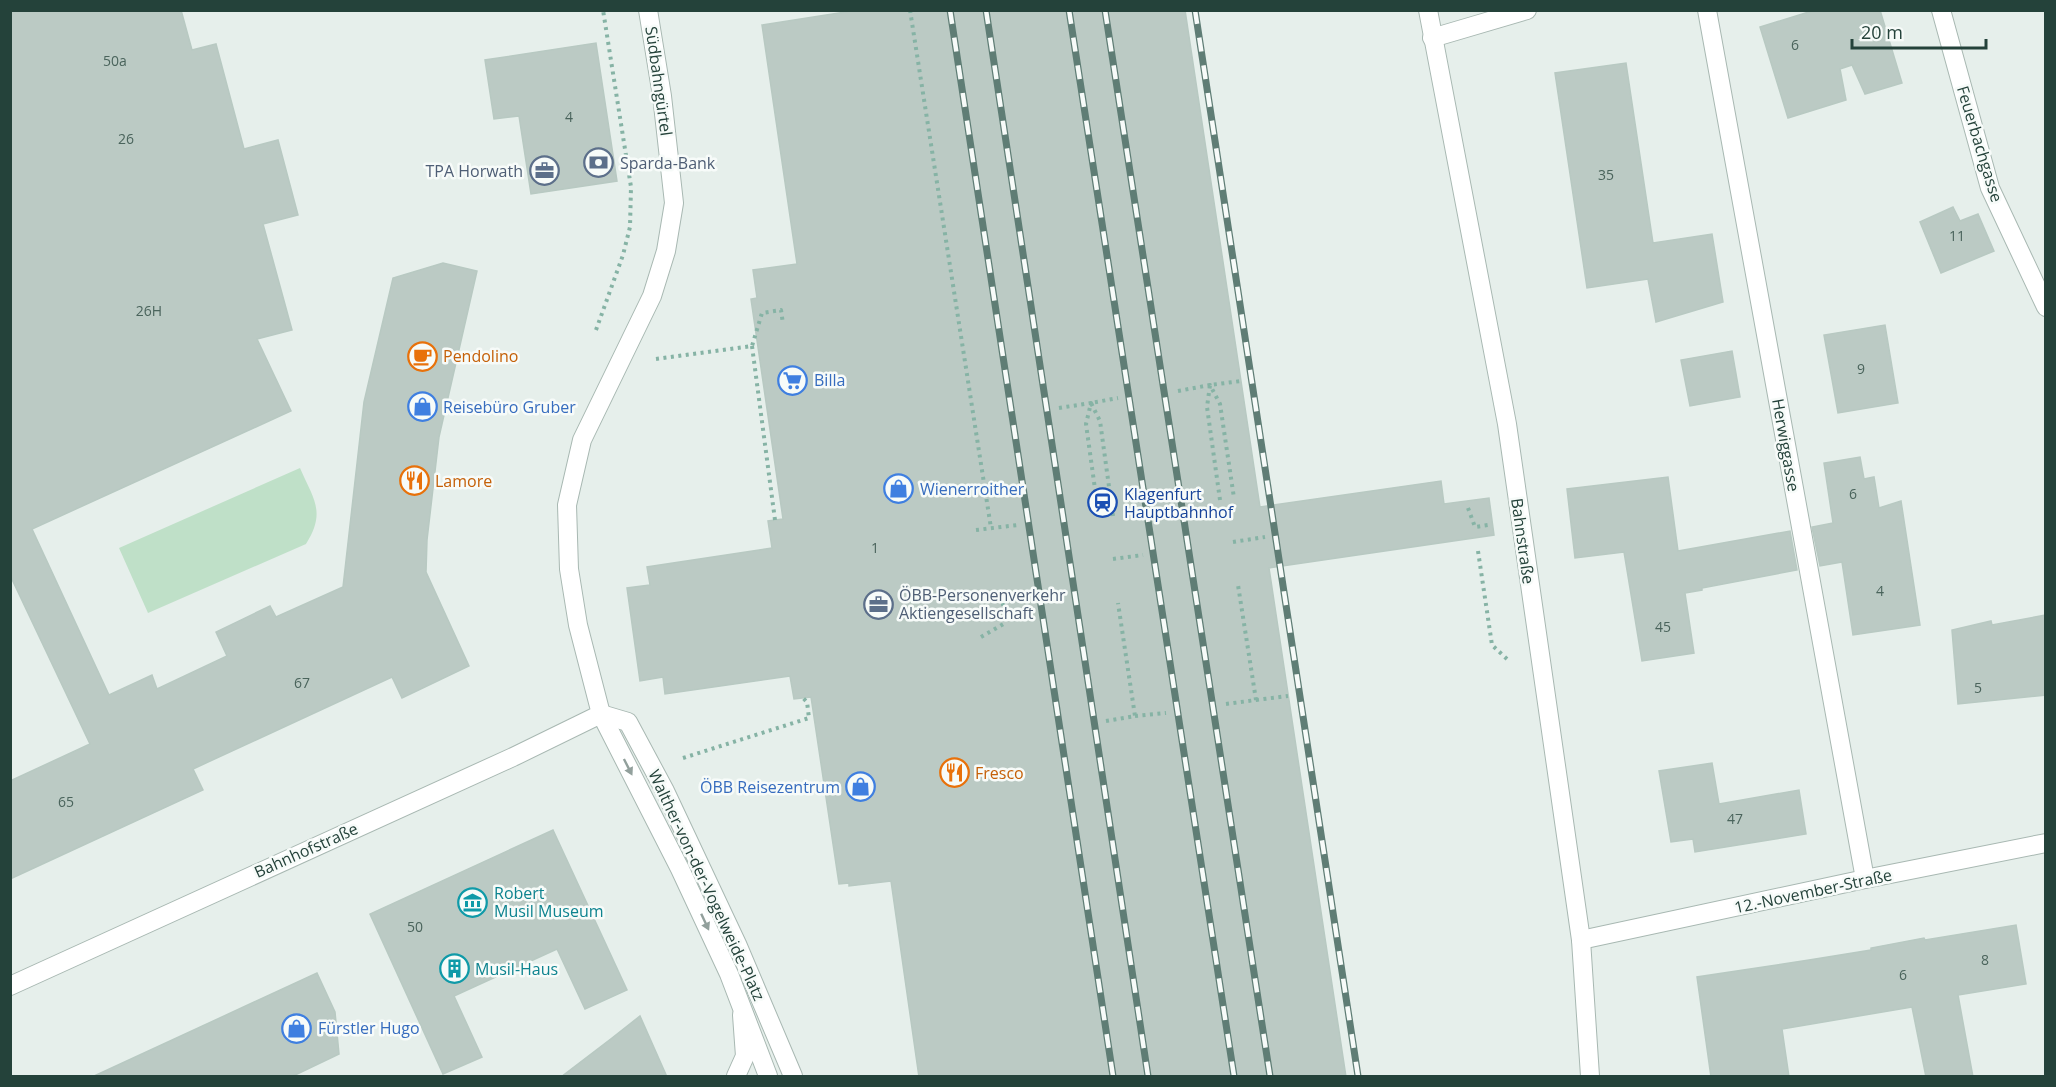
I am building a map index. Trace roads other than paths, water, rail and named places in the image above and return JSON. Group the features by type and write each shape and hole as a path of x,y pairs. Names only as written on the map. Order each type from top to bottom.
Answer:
{"street":[{"name":"Südbahngürtel","path":"622,358 652,296 666,251 674,203 662,96 648,10"},
{"name":"Bahnstraße","path":"1428,10 1507,424 1581,940 1590,1077"},
{"path":"1432,38 1527,10"},
{"name":"Herwiggasse","path":"1707,10 1865,879"},
{"name":"Feuerbachgasse","path":"1941,10 1990,188 2046,307"},
{"name":"Walther-von-der-Vogelweide-Platz","path":"622,358 582,440 567,505 569,569 578,625 601,714 681,869 741,1004 768,1077"},
{"name":"Walther-von-der-Vogelweide-Platz","path":"601,714 628,722 665,791 737,944 793,1077"},
{"name":"Bahnhofstraße","path":"10,986 544,743 601,714"},
{"name":"12.-November-Straße","path":"1581,940 2046,843"},
{"path":"736,1077 745,1056 741,1004"}],"railway":[{"path":"950,10 1113,1076"},
{"path":"986,10 1148,1076"},
{"path":"1069,10 1234,1076"},
{"path":"1105,10 1270,1076"},
{"path":"1195,10 1358,1076"}],"place":[{"name":"Sparda-Bank","path":"599,163"},
{"name":"TPA Horwath","path":"544,171"},
{"name":"Pendolino","path":"422,356"},
{"name":"Billa","path":"793,380"},
{"name":"Reisebüro Gruber","path":"422,407"},
{"name":"Lamore","path":"414,481"},
{"name":"Wienerroither","path":"899,489"},
{"name":"Klagenfurt Hauptbahnhof","path":"1103,503"},
{"name":"ÖBB-Personenverkehr Aktiengesellschaft","path":"878,604"},
{"name":"Fresco","path":"954,773"},
{"name":"ÖBB Reisezentrum","path":"861,787"},
{"name":"Robert Musil Museum","path":"473,902"},
{"name":"Musil-Haus","path":"454,969"},
{"name":"Fürstler Hugo","path":"297,1028"}]}
